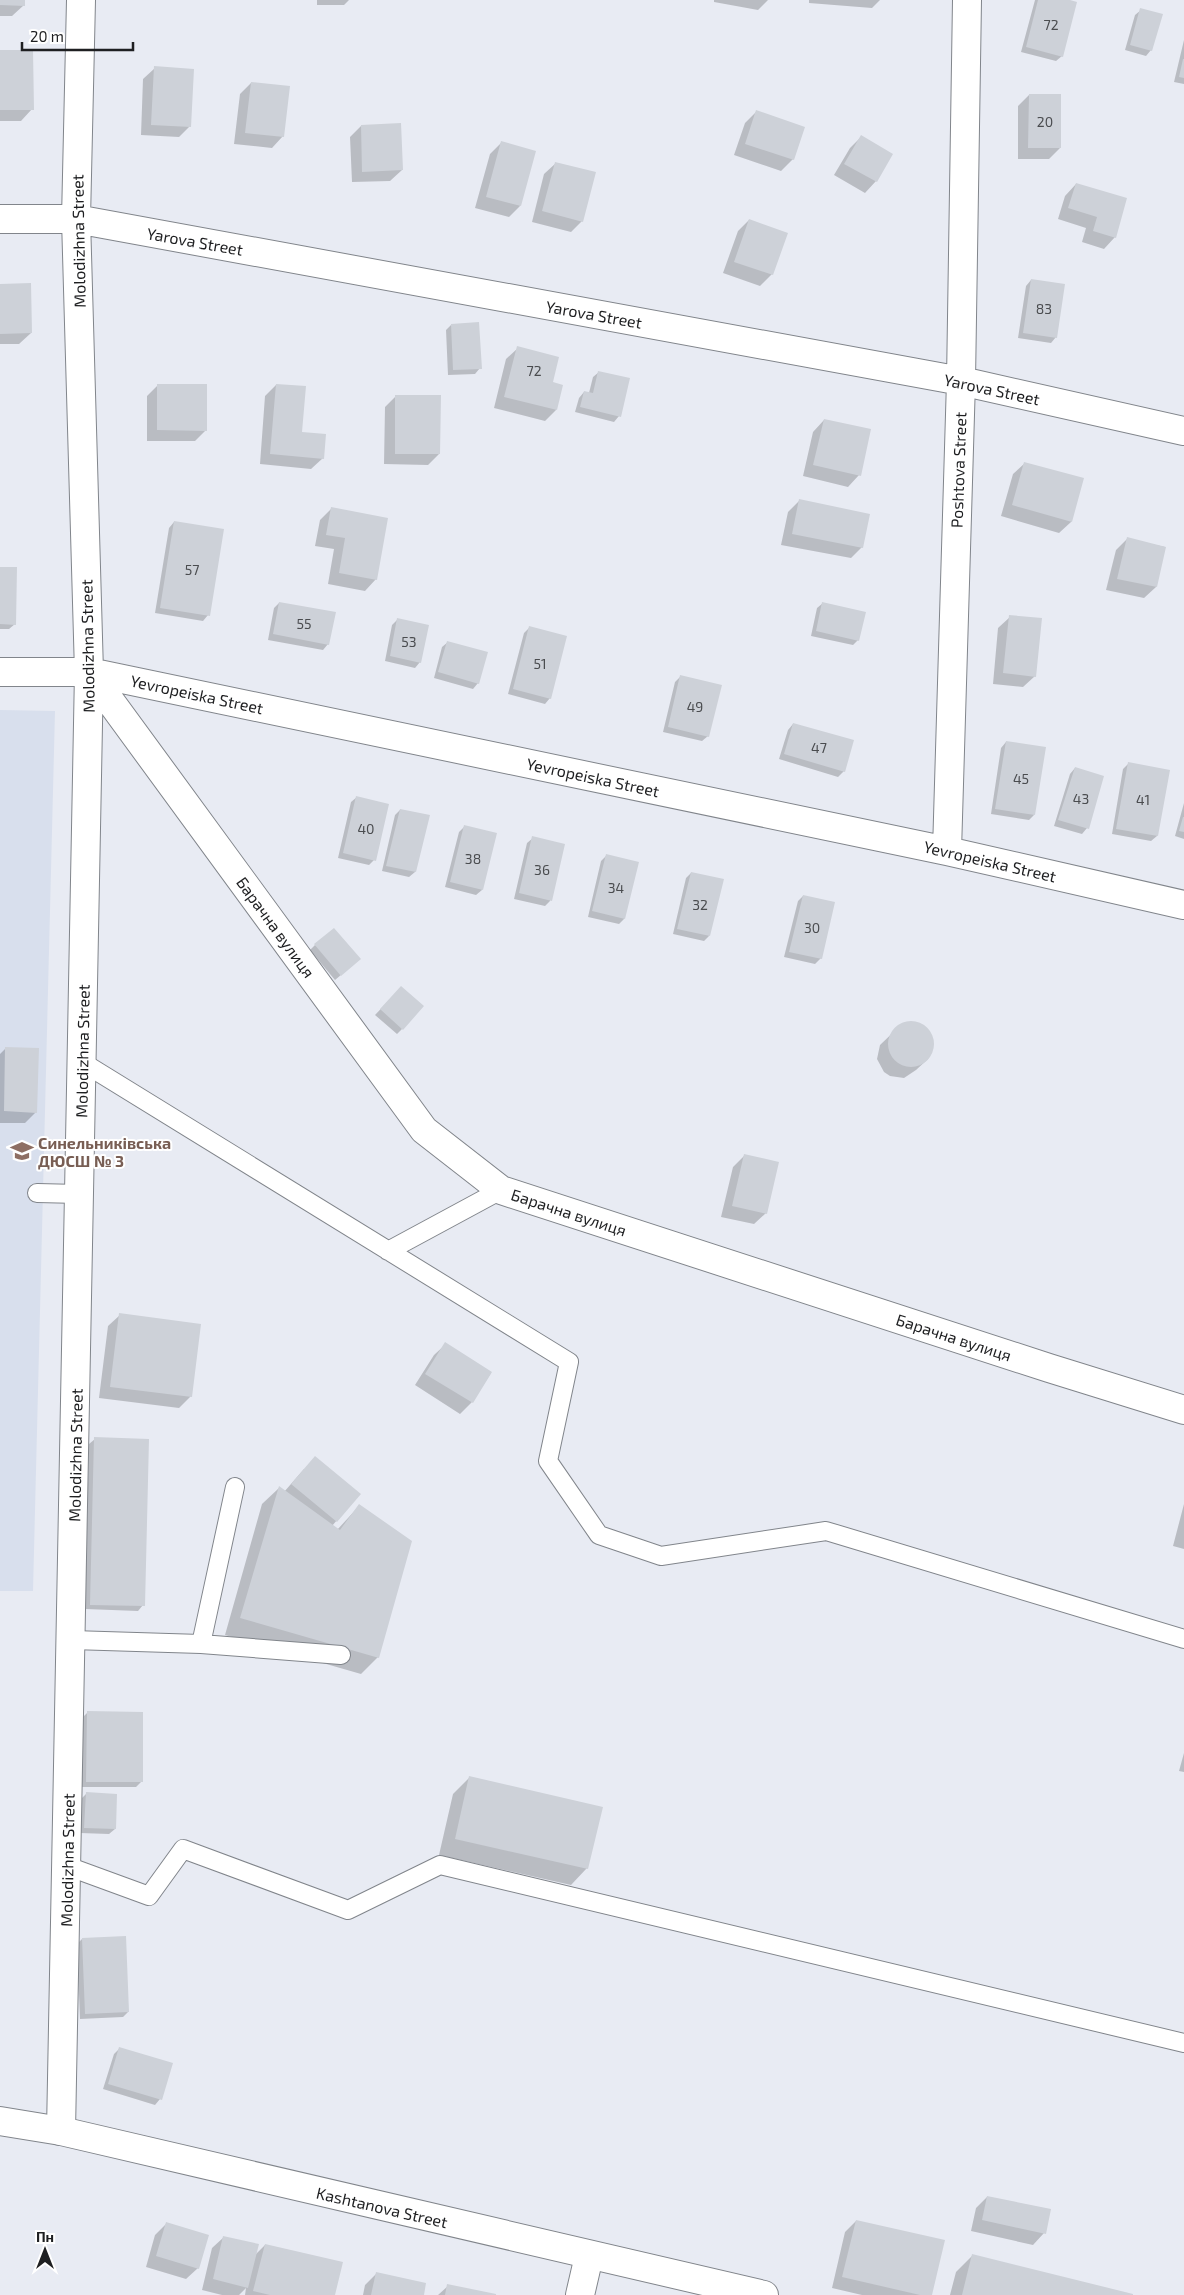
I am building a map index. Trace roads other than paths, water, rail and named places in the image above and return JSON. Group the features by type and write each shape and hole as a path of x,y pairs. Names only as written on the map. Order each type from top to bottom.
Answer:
{"street":[{"name":"Molodizhna Street","path":"61,2131 72,1640 89,672 76,219 81,0"},
{"name":"Poshtova Street","path":"947,851 968,0"},
{"name":"Yarova Street","path":"0,219 76,219 960,381 1184,431"},
{"name":"Yevropeiska Street","path":"0,672 89,672 947,851 1184,904"},
{"name":"Барачна вулиця","path":"89,672 424,1130 501,1190 1184,1410"},
{"name":"Kashtanova Street","path":"0,2121 61,2131 589,2256 764,2295"},
{"path":"580,2295 589,2256"}],"lane":[{"path":"82,1062 569,1362 548,1461 599,1535 662,1556 826,1531 1184,1639"},
{"path":"388,1251 501,1190"},
{"path":"37,1193 79,1194"},
{"path":"201,1644 235,1487"},
{"path":"72,1640 201,1644 341,1655"},
{"path":"67,1866 149,1896 184,1849 348,1910 440,1865 1184,2043"}],"place":[{"name":"Синельниківська ДЮСШ № 3","path":"22,1151"}]}
